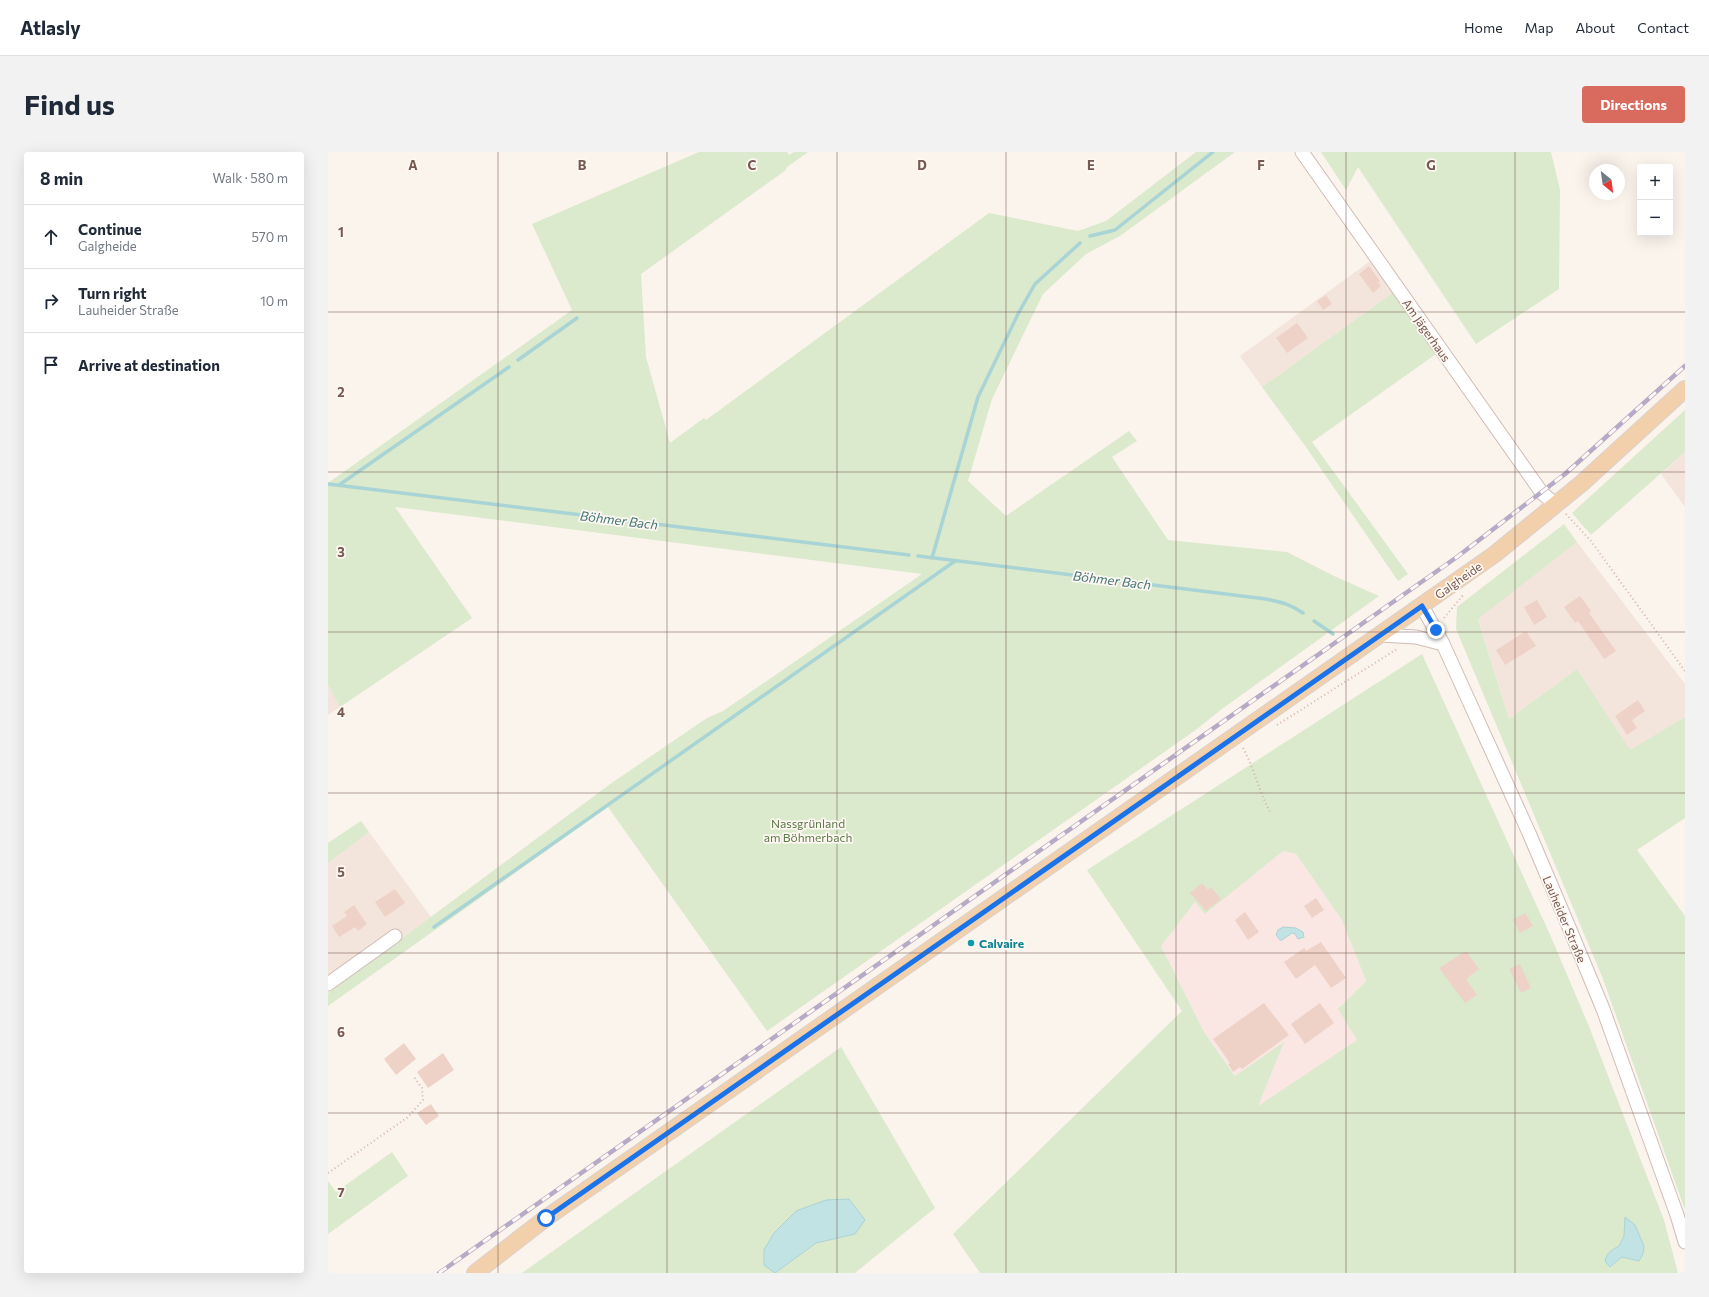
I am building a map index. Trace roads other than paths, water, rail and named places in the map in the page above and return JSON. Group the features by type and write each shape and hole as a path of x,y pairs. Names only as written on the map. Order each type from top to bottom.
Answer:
{"main road":[{"name":"Galgheide","path":"474,1273 546,1218 1495,554 1556,505 1685,389"}],"street":[{"name":"Am Jägerhaus","path":"1302,152 1542,493 1556,505"},
{"name":"Lauheider Straße","path":"1422,606 1443,644 1529,833 1580,953 1605,1017 1677,1215 1685,1242"},
{"path":"1380,635 1416,637 1443,644"},
{"path":"328,984 395,936"}],"water":[{"path":"1283,927 1296,928 1303,932 1304,937 1298,939 1295,934 1292,933 1280,940 1276,935 1278,930"},
{"path":"849,1199 865,1220 855,1234 816,1243 775,1273 764,1265 764,1250 774,1233 796,1211 826,1200"},
{"path":"1625,1217 1635,1225 1644,1246 1643,1254 1639,1261 1622,1257 1610,1267 1605,1261 1607,1255 1619,1246 1624,1236"}],"waterway":[{"path":"1090,236 1115,230 1213,152"},
{"path":"932,558 978,397 1019,312 1035,284 1080,243"},
{"path":"518,360 577,318"},
{"path":"339,485 509,367"},
{"name":"Böhmer Bach","path":"328,484 909,555"},
{"name":"Böhmer Bach","path":"918,556 1266,599 1290,605 1303,613"},
{"path":"434,927 955,561"},
{"name":"Böhmer Bach","path":"1314,621 1333,634"}],"railway":[{"path":"439,1273 1457,557 1565,474 1685,366"}],"place":[{"name":"Calvaire","path":"971,943"}],"park label":[{"name":"Nassgrünland am Böhmerbach","path":"808,830"}]}
